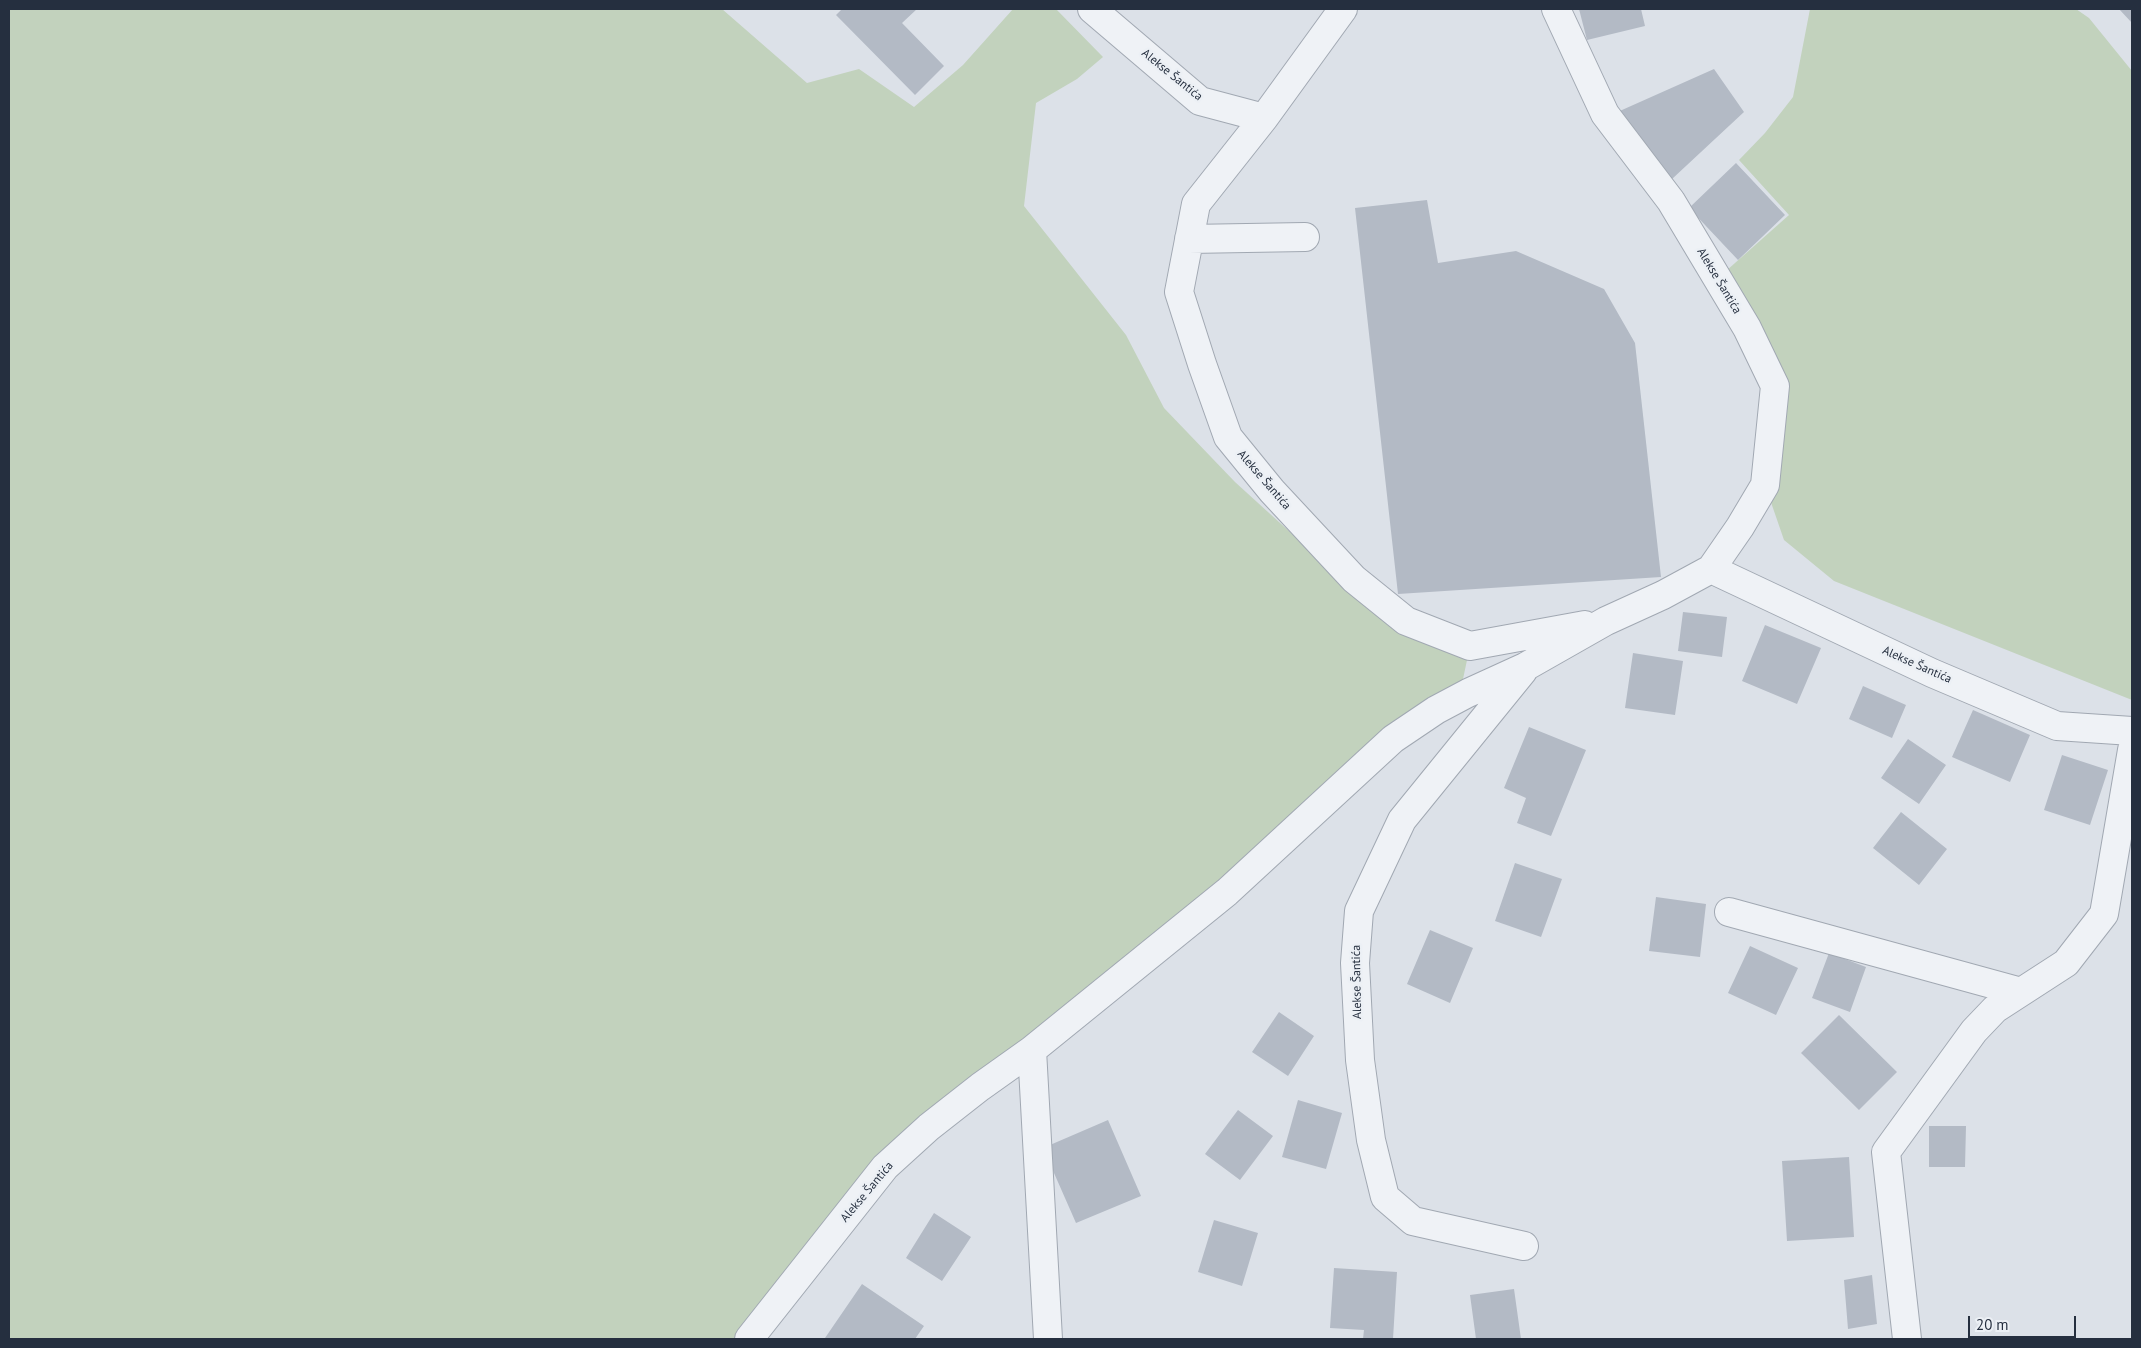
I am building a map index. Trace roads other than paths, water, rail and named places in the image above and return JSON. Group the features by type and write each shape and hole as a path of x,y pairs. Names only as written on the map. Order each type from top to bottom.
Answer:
{"street":[{"name":"Alekse Šantića","path":"1092,9 1200,101 1264,118"},
{"name":"Alekse Šantića","path":"1343,9 1264,118 1196,204 1179,292 1228,438 1272,491 1354,579 1406,621 1470,646 1606,621"},
{"name":"Alekse Šantića","path":"749,1339 885,1167 929,1127 980,1086 1032,1050 1227,892 1393,739 1436,710 1525,667 1606,621 1663,595 1710,569 1740,527 1765,485 1776,386 1746,328 1671,201 1604,114 1556,9"},
{"path":"1189,239 1304,237"},
{"name":"Alekse Šantića","path":"1710,569 1932,673 2057,726 2132,731"},
{"name":"Alekse Šantića","path":"1524,1246 1413,1221 1385,1197 1371,1140 1360,1060 1355,963 1359,910 1402,820 1525,667"},
{"path":"1907,1339 1886,1152 1974,1031 1995,1009 2066,963 2104,914 2132,750"},
{"path":"1729,912 2021,992"},
{"path":"1032,1050 1048,1339"}]}
